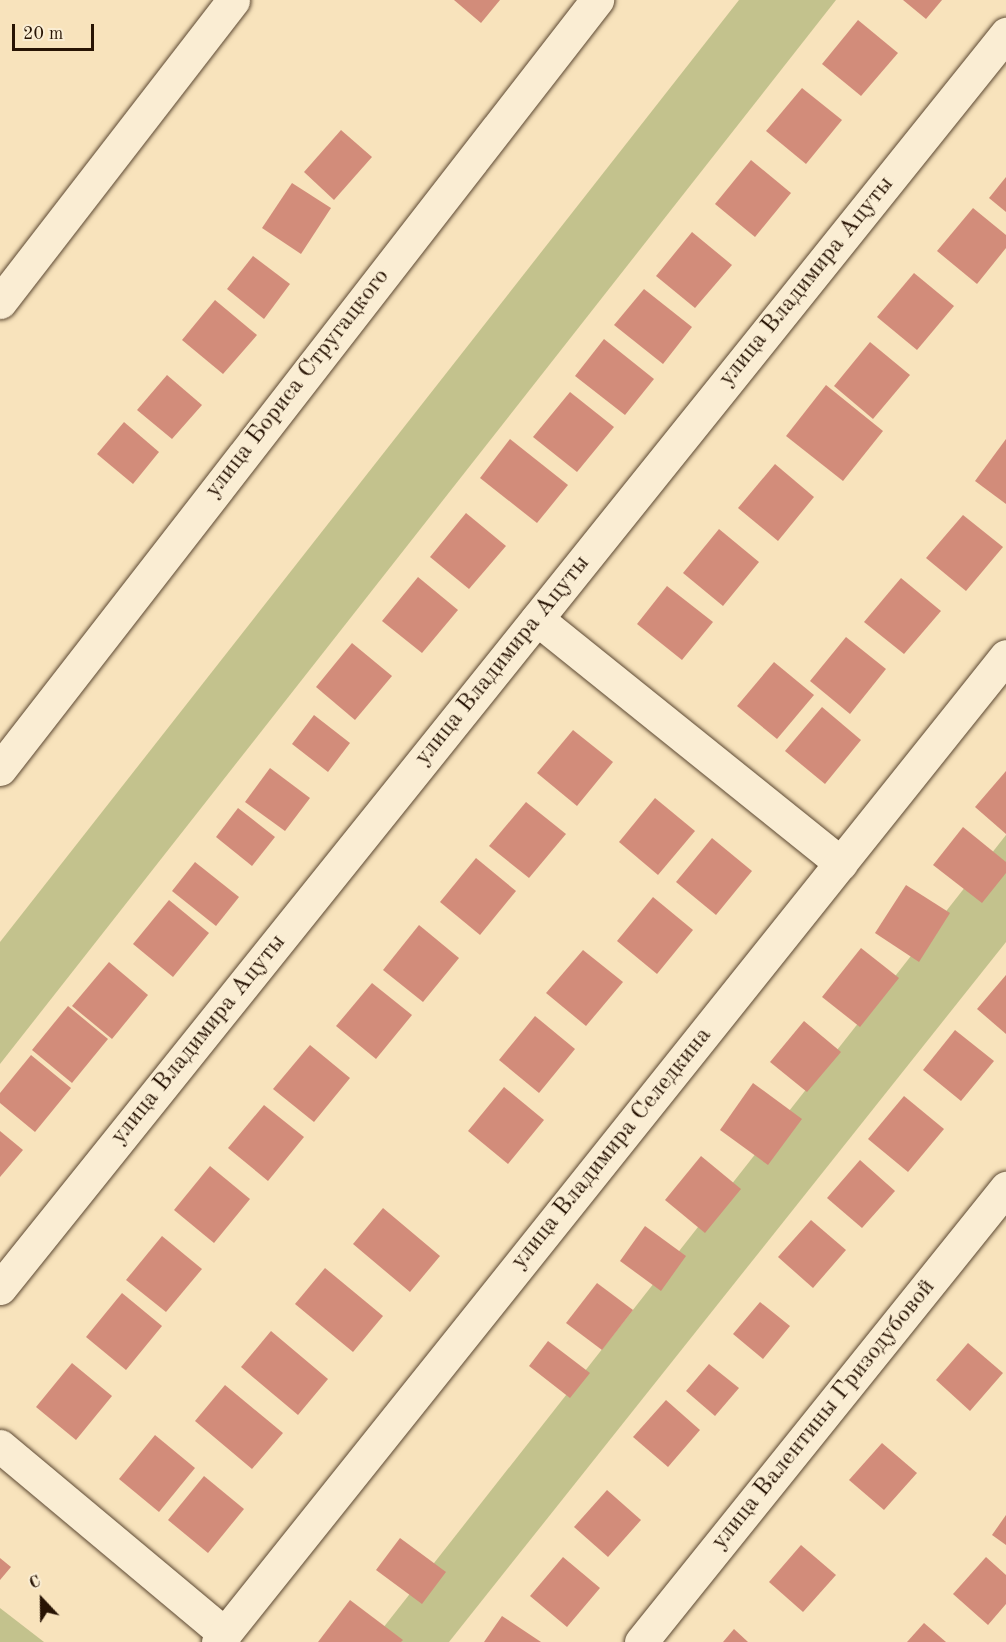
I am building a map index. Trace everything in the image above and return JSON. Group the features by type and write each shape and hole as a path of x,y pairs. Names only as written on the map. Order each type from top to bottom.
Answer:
{"street":[{"path":"0,302 233,0"},
{"name":"улица Бориса Стругацкого","path":"0,769 597,0"},
{"name":"улица Владимира Ацуты","path":"0,1288 1006,34"},
{"path":"537,619 841,863"},
{"name":"улица Владимира Селедкина","path":"221,1638 1006,656"},
{"name":"улица Валентины Гризодубовой","path":"641,1642 1006,1188"},
{"path":"0,1446 221,1638"}],"shaded area":[{"path":"739,0 836,0 0,1064 0,942"},
{"path":"1006,835 1006,942 449,1642 372,1642"},
{"path":"0,1608 44,1642 0,1642"}],"building":[{"path":"454,0 500,0 481,23"},
{"path":"903,0 942,0 926,19"},
{"path":"858,20 898,53 861,96 822,64"},
{"path":"802,88 842,120 806,164 766,131"},
{"path":"341,130 372,157 334,200 304,172"},
{"path":"751,160 791,193 755,237 715,204"},
{"path":"1006,177 1006,212 989,198"},
{"path":"292,183 331,208 301,254 262,228"},
{"path":"973,208 1006,235 1006,248 977,284 937,251"},
{"path":"692,232 732,265 695,308 656,276"},
{"path":"253,256 290,284 264,319 227,289"},
{"path":"914,273 954,306 917,350 877,317"},
{"path":"644,289 692,327 663,364 614,325"},
{"path":"215,300 257,335 223,374 182,340"},
{"path":"604,339 654,379 625,415 575,376"},
{"path":"870,342 910,375 873,419 834,386"},
{"path":"167,375 202,405 172,439 137,410"},
{"path":"826,385 883,431 843,481 786,436"},
{"path":"570,392 614,427 577,472 533,437"},
{"path":"124,422 159,452 133,484 97,454"},
{"path":"510,439 568,485 537,523 480,478"},
{"path":"1006,439 1006,504 975,481"},
{"path":"775,464 814,497 778,541 738,508"},
{"path":"466,513 506,546 469,589 430,557"},
{"path":"963,515 1003,547 966,591 926,558"},
{"path":"719,529 759,562 723,606 683,573"},
{"path":"418,577 458,610 422,653 382,621"},
{"path":"901,578 941,611 904,654 864,622"},
{"path":"667,586 713,622 682,660 637,624"},
{"path":"846,637 886,669 850,714 810,681"},
{"path":"352,643 392,676 355,720 316,687"},
{"path":"774,662 814,695 777,739 737,706"},
{"path":"822,707 861,740 825,784 785,751"},
{"path":"314,715 350,743 328,772 292,744"},
{"path":"573,730 613,762 577,806 537,773"},
{"path":"270,768 310,798 285,831 245,802"},
{"path":"1006,771 1006,834 975,807"},
{"path":"655,798 695,831 658,875 619,842"},
{"path":"526,802 566,834 529,878 489,846"},
{"path":"238,808 275,837 252,866 216,837"},
{"path":"963,827 1006,862 1006,873 982,903 933,865"},
{"path":"712,838 752,871 716,915 676,882"},
{"path":"476,858 516,891 480,935 440,902"},
{"path":"195,862 239,897 216,926 172,891"},
{"path":"906,885 950,913 919,962 875,933"},
{"path":"653,897 693,930 657,974 617,941"},
{"path":"169,900 209,933 173,977 133,944"},
{"path":"419,925 459,958 423,1002 383,970"},
{"path":"861,948 899,978 860,1027 822,997"},
{"path":"583,950 623,982 586,1026 546,993"},
{"path":"109,962 148,995 112,1039 72,1006"},
{"path":"1006,975 1006,1034 977,1009"},
{"path":"372,983 412,1015 376,1059 336,1026"},
{"path":"68,1006 108,1039 72,1083 32,1050"},
{"path":"535,1016 575,1049 539,1093 499,1060"},
{"path":"804,1021 841,1052 807,1092 770,1062"},
{"path":"955,1030 994,1061 961,1101 923,1070"},
{"path":"310,1045 350,1078 314,1122 273,1089"},
{"path":"31,1055 71,1088 35,1132 0,1103 0,1093"},
{"path":"753,1083 802,1119 768,1165 720,1130"},
{"path":"504,1087 544,1120 508,1164 468,1131"},
{"path":"904,1096 944,1129 908,1172 868,1139"},
{"path":"264,1105 304,1137 268,1181 228,1148"},
{"path":"0,1131 23,1150 0,1177"},
{"path":"701,1156 741,1189 705,1233 665,1200"},
{"path":"860,1160 895,1191 862,1228 827,1198"},
{"path":"210,1166 250,1199 214,1243 174,1210"},
{"path":"383,1208 440,1256 410,1292 353,1244"},
{"path":"811,1220 846,1250 813,1288 778,1257"},
{"path":"645,1226 686,1256 661,1291 620,1261"},
{"path":"162,1236 202,1269 166,1312 126,1280"},
{"path":"325,1268 383,1316 353,1352 295,1304"},
{"path":"597,1283 633,1310 602,1350 566,1323"},
{"path":"122,1293 162,1326 126,1370 86,1337"},
{"path":"760,1302 790,1326 763,1359 733,1334"},
{"path":"271,1331 328,1379 298,1415 241,1367"},
{"path":"548,1341 590,1373 570,1398 529,1366"},
{"path":"968,1343 1003,1373 970,1411 936,1380"},
{"path":"72,1363 112,1396 76,1440 36,1407"},
{"path":"709,1364 739,1388 715,1416 686,1391"},
{"path":"225,1385 283,1433 252,1469 195,1421"},
{"path":"666,1400 700,1430 668,1467 633,1437"},
{"path":"155,1435 195,1468 159,1512 119,1479"},
{"path":"882,1443 917,1473 884,1510 849,1480"},
{"path":"204,1476 244,1509 208,1553 168,1520"},
{"path":"607,1490 641,1520 608,1557 574,1527"},
{"path":"1006,1515 1006,1545 992,1535"},
{"path":"400,1538 446,1572 422,1604 376,1570"},
{"path":"801,1545 836,1575 803,1612 769,1582"},
{"path":"563,1557 600,1588 567,1627 530,1596"},
{"path":"986,1557 1006,1575 1006,1604 988,1625 953,1594"},
{"path":"0,1558 11,1567 0,1580"},
{"path":"350,1600 403,1640 401,1642 318,1642"},
{"path":"502,1616 541,1642 484,1642"},
{"path":"924,1623 946,1642 907,1642"},
{"path":"734,1629 748,1642 723,1642"}]}
